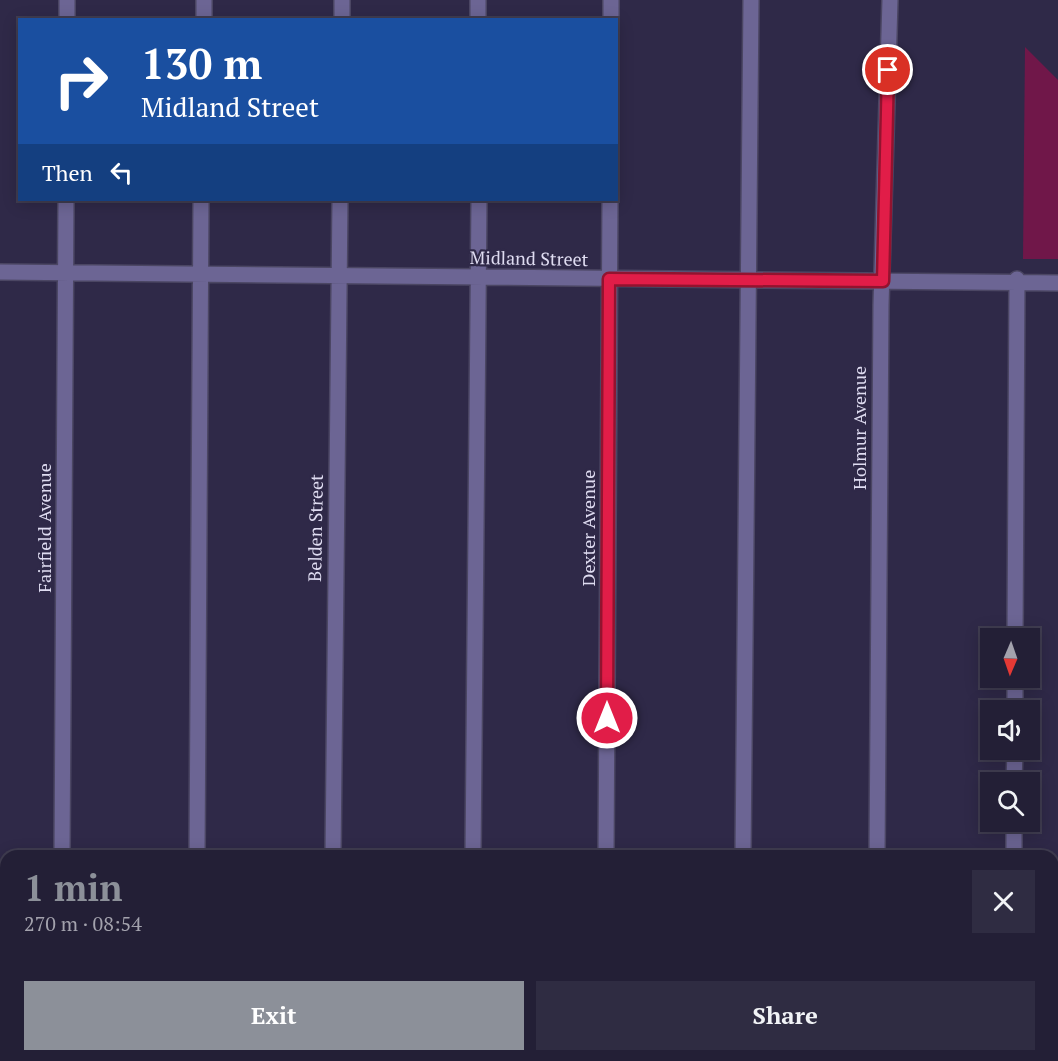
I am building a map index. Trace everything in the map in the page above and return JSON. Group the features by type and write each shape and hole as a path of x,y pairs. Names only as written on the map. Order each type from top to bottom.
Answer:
{"street":[{"path":"67,18 68,0"},
{"path":"204,0 204,18"},
{"path":"342,0 342,18"},
{"path":"478,0 478,18"},
{"path":"611,0 611,18"},
{"path":"743,850 751,0"},
{"name":"Holmur Avenue","path":"877,850 881,317 890,0"},
{"name":"Fairfield Avenue","path":"62,850 66,201"},
{"path":"197,850 201,201"},
{"name":"Belden Street","path":"333,850 340,201"},
{"path":"473,850 479,201"},
{"name":"Dexter Avenue","path":"606,850 610,201"},
{"name":"Midland Street","path":"0,272 1058,283"},
{"path":"1015,628 1017,281"},
{"path":"1014,832 1014,850"}],"shaded area":[{"path":"1025,47 1058,80 1058,259 1023,259"}],"route":[{"path":"607,718 609,279 883,281 888,70"}]}
